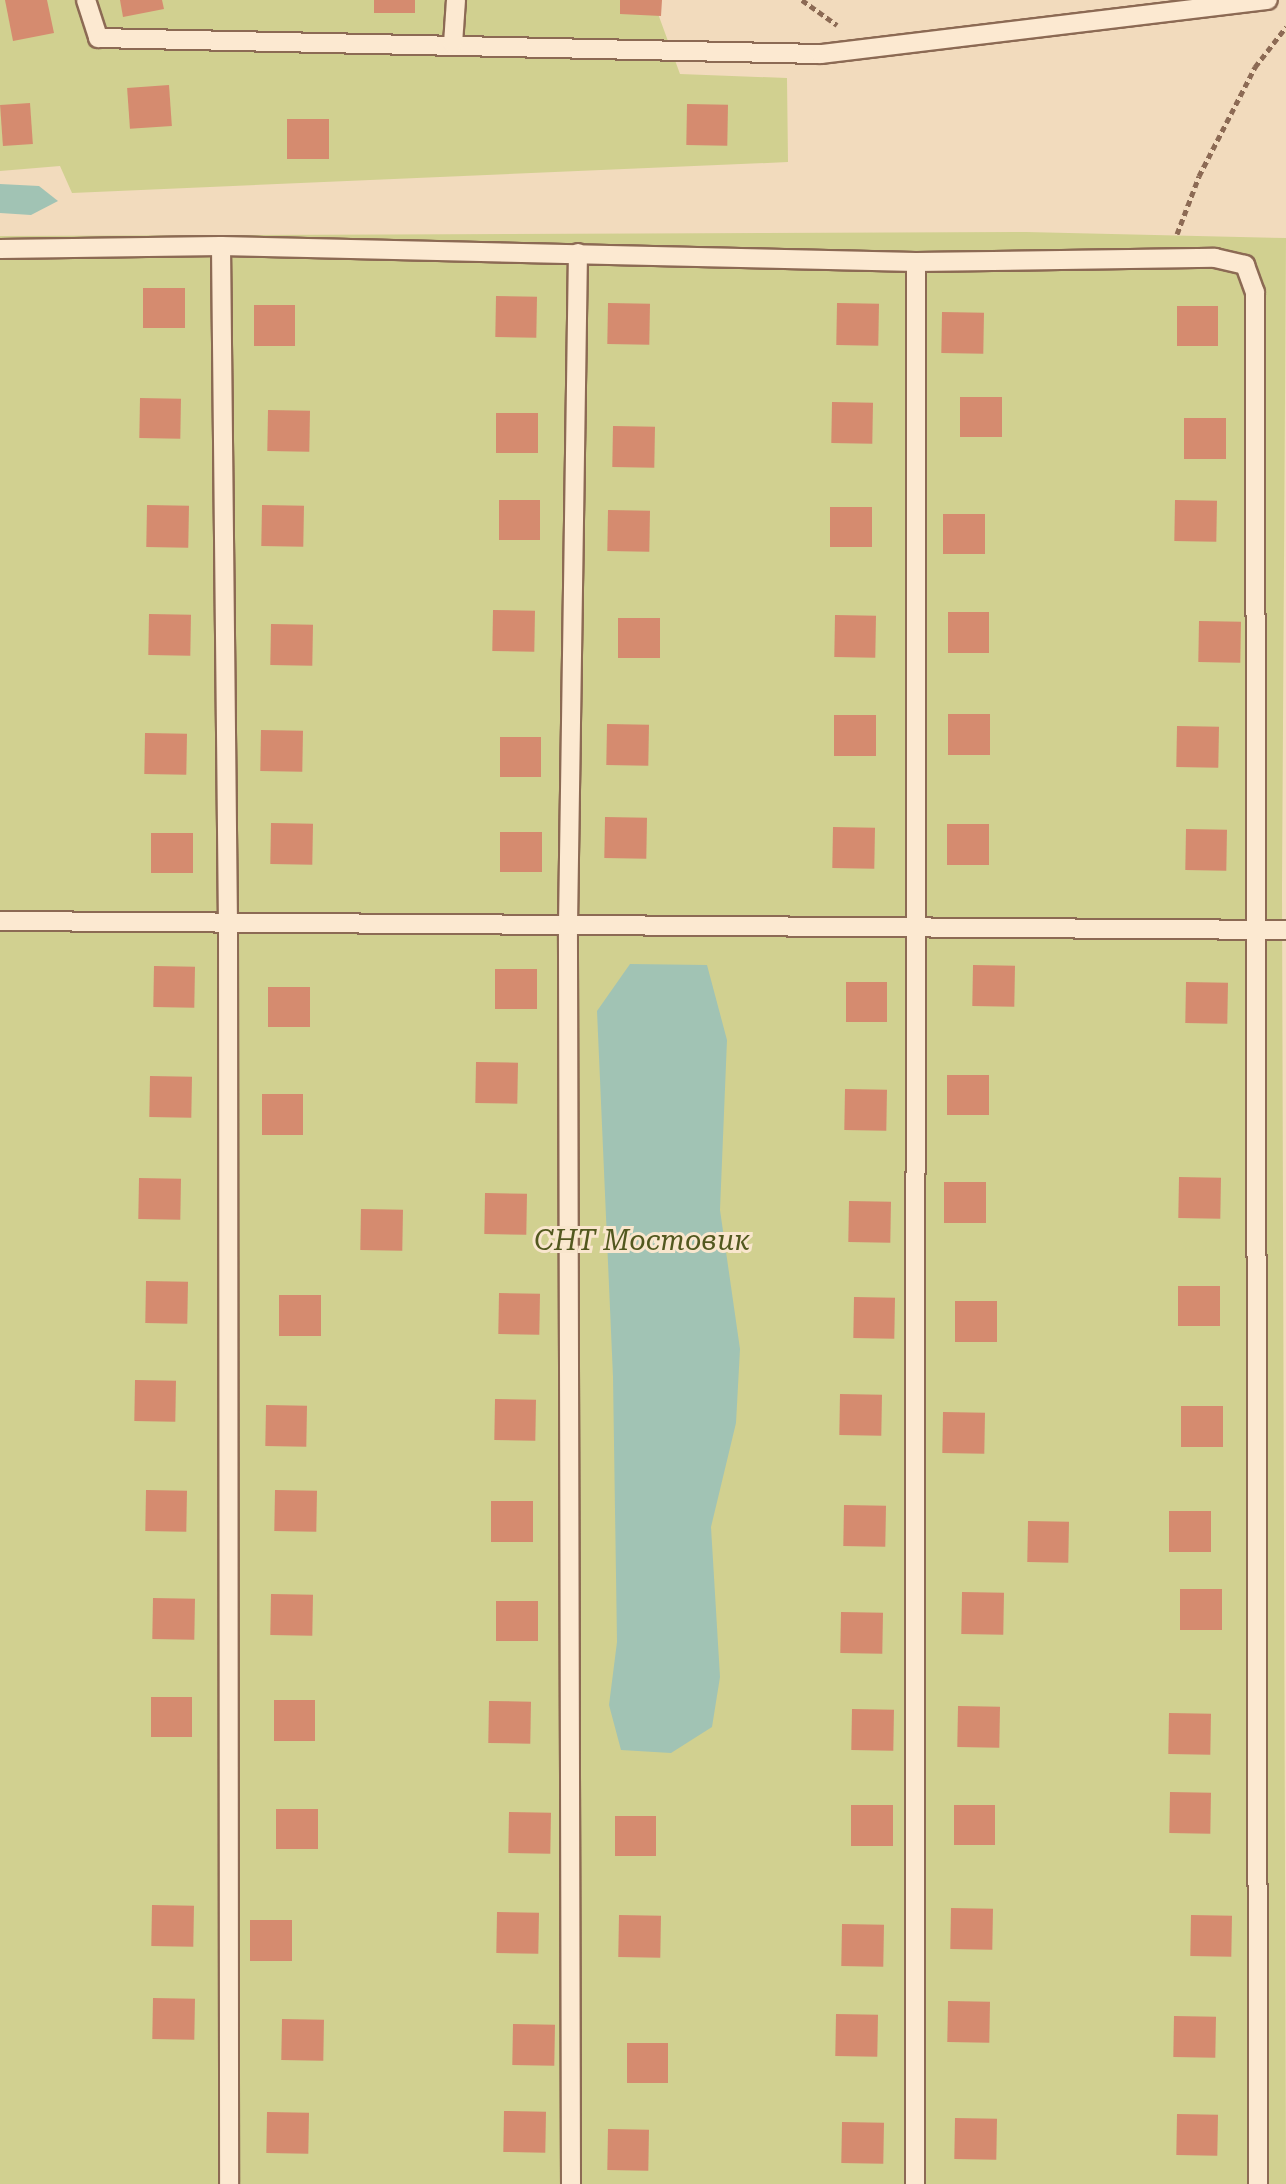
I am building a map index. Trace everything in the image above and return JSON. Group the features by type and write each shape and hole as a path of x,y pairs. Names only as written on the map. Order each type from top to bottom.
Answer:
{"lane":[{"path":"86,0 98,38 821,54 1268,0"},
{"path":"453,44 456,0"},
{"path":"221,246 228,923 229,2184"},
{"path":"0,249 221,246 916,262 1215,258 1245,265 1255,292 1258,2184"},
{"path":"571,2184 568,925 578,253"},
{"path":"915,2184 916,262"},
{"path":"0,921 1286,930"}],"path":[{"path":"1168,258 1199,176 1255,67 1286,27"}],"green space":[{"path":"0,0 653,0 680,74 787,78 788,162 72,193 60,166 0,171"},
{"name":"СНТ Мостовик","path":"1026,232 1286,238 1282,889 1286,2184 0,2184 0,236"}],"shaded area":[{"path":"0,184 39,186 58,201 31,215 0,213"},
{"path":"630,964 707,965 727,1040 720,1210 740,1349 736,1423 711,1527 720,1677 712,1727 671,1753 621,1750 609,1705 617,1642 613,1377 597,1011"}],"building":[{"path":"5,0 47,0 54,33 13,41"},
{"path":"120,0 162,0 164,9 123,17"},
{"path":"374,0 415,0 415,13 374,13"},
{"path":"620,0 662,0 661,16 620,14"},
{"path":"169,85 172,126 130,129 127,88"},
{"path":"30,103 33,144 3,146 0,105"},
{"path":"687,104 728,105 727,146 686,145"},
{"path":"287,119 329,119 329,159 287,159"},
{"path":"143,288 185,288 185,328 143,328"},
{"path":"496,296 537,297 536,338 495,337"},
{"path":"608,303 650,304 649,345 607,344"},
{"path":"837,303 879,304 878,346 836,345"},
{"path":"254,305 295,305 295,346 254,346"},
{"path":"1177,306 1218,306 1218,346 1177,346"},
{"path":"942,312 984,313 983,354 941,353"},
{"path":"960,397 1002,397 1002,437 960,437"},
{"path":"140,398 181,399 180,439 139,438"},
{"path":"832,402 873,403 872,444 831,443"},
{"path":"268,410 310,411 309,452 267,451"},
{"path":"496,413 538,413 538,453 496,453"},
{"path":"1184,418 1226,418 1226,459 1184,459"},
{"path":"613,426 655,427 654,468 612,467"},
{"path":"499,500 540,500 540,540 499,540"},
{"path":"1175,500 1217,501 1216,542 1174,541"},
{"path":"147,505 189,506 188,548 146,547"},
{"path":"262,505 304,506 303,547 261,546"},
{"path":"830,507 872,507 872,547 830,547"},
{"path":"608,510 650,511 649,552 607,551"},
{"path":"943,514 985,514 985,554 943,554"},
{"path":"493,610 535,611 534,652 492,651"},
{"path":"948,612 989,612 989,653 948,653"},
{"path":"149,614 191,615 190,656 148,655"},
{"path":"835,615 876,616 875,658 834,657"},
{"path":"618,618 660,618 660,658 618,658"},
{"path":"1199,621 1241,622 1240,663 1198,662"},
{"path":"271,624 313,625 312,666 270,665"},
{"path":"948,714 990,714 990,755 948,755"},
{"path":"834,715 876,715 876,756 834,756"},
{"path":"607,724 649,725 648,766 606,765"},
{"path":"1177,726 1219,727 1218,768 1176,767"},
{"path":"261,730 303,731 302,772 260,771"},
{"path":"145,733 187,734 186,775 144,774"},
{"path":"500,737 541,737 541,777 500,777"},
{"path":"605,817 647,818 646,859 604,858"},
{"path":"271,823 313,824 312,865 270,864"},
{"path":"947,824 989,824 989,865 947,865"},
{"path":"833,827 875,828 874,869 832,868"},
{"path":"1186,829 1227,830 1226,871 1185,870"},
{"path":"500,832 542,832 542,872 500,872"},
{"path":"151,833 193,833 193,873 151,873"},
{"path":"973,965 1015,966 1014,1007 972,1006"},
{"path":"154,966 195,967 194,1008 153,1007"},
{"path":"495,969 537,969 537,1009 495,1009"},
{"path":"846,982 887,982 887,1022 846,1022"},
{"path":"1186,982 1228,983 1227,1024 1185,1023"},
{"path":"268,987 310,987 310,1027 268,1027"},
{"path":"476,1062 518,1063 517,1104 475,1103"},
{"path":"947,1075 989,1075 989,1115 947,1115"},
{"path":"150,1076 192,1077 191,1118 149,1117"},
{"path":"845,1089 887,1090 886,1131 844,1130"},
{"path":"262,1094 303,1094 303,1135 262,1135"},
{"path":"1179,1177 1221,1178 1220,1219 1178,1218"},
{"path":"139,1178 181,1179 180,1220 138,1219"},
{"path":"944,1182 986,1182 986,1223 944,1223"},
{"path":"485,1193 527,1194 526,1235 484,1234"},
{"path":"849,1201 891,1202 890,1243 848,1242"},
{"path":"361,1209 403,1210 402,1251 360,1250"},
{"path":"146,1281 188,1282 187,1324 145,1323"},
{"path":"1178,1286 1220,1286 1220,1326 1178,1326"},
{"path":"499,1293 540,1294 539,1335 498,1334"},
{"path":"279,1295 321,1295 321,1336 279,1336"},
{"path":"854,1297 895,1298 894,1339 853,1338"},
{"path":"955,1301 997,1301 997,1342 955,1342"},
{"path":"135,1380 176,1381 175,1422 134,1421"},
{"path":"840,1394 882,1395 881,1436 839,1435"},
{"path":"495,1399 536,1400 535,1441 494,1440"},
{"path":"266,1405 307,1406 306,1447 265,1446"},
{"path":"1181,1406 1223,1406 1223,1447 1181,1447"},
{"path":"943,1412 985,1413 984,1454 942,1453"},
{"path":"146,1490 187,1491 186,1532 145,1531"},
{"path":"275,1490 317,1491 316,1532 274,1531"},
{"path":"491,1501 533,1501 533,1542 491,1542"},
{"path":"844,1505 886,1506 885,1547 843,1546"},
{"path":"1169,1511 1211,1511 1211,1552 1169,1552"},
{"path":"1028,1521 1069,1522 1068,1563 1027,1562"},
{"path":"1180,1589 1222,1589 1222,1630 1180,1630"},
{"path":"962,1592 1004,1593 1003,1635 961,1634"},
{"path":"271,1594 313,1595 312,1636 270,1635"},
{"path":"153,1598 195,1599 194,1640 152,1639"},
{"path":"496,1601 538,1601 538,1641 496,1641"},
{"path":"841,1612 883,1613 882,1654 840,1653"},
{"path":"151,1697 192,1697 192,1737 151,1737"},
{"path":"274,1700 315,1700 315,1741 274,1741"},
{"path":"489,1701 531,1702 530,1744 488,1743"},
{"path":"958,1706 1000,1707 999,1748 957,1747"},
{"path":"852,1709 894,1710 893,1751 851,1750"},
{"path":"1169,1713 1211,1714 1210,1755 1168,1754"},
{"path":"1170,1792 1211,1793 1210,1834 1169,1833"},
{"path":"851,1805 893,1805 893,1846 851,1846"},
{"path":"954,1805 995,1805 995,1845 954,1845"},
{"path":"276,1809 318,1809 318,1849 276,1849"},
{"path":"509,1812 551,1813 550,1854 508,1853"},
{"path":"615,1816 656,1816 656,1856 615,1856"},
{"path":"152,1905 194,1906 193,1947 151,1946"},
{"path":"951,1908 993,1909 992,1950 950,1949"},
{"path":"497,1912 539,1913 538,1954 496,1953"},
{"path":"619,1915 661,1916 660,1958 618,1957"},
{"path":"1191,1915 1232,1916 1231,1957 1190,1956"},
{"path":"250,1920 292,1920 292,1961 250,1961"},
{"path":"842,1924 884,1925 883,1967 841,1966"},
{"path":"153,1998 195,1999 194,2040 152,2039"},
{"path":"948,2001 990,2002 989,2043 947,2042"},
{"path":"836,2014 878,2015 877,2057 835,2056"},
{"path":"1174,2016 1216,2017 1215,2058 1173,2057"},
{"path":"282,2019 324,2020 323,2061 281,2060"},
{"path":"513,2024 555,2025 554,2066 512,2065"},
{"path":"627,2043 668,2043 668,2083 627,2083"},
{"path":"504,2111 546,2112 545,2153 503,2152"},
{"path":"267,2112 309,2113 308,2154 266,2153"},
{"path":"1177,2114 1218,2115 1217,2156 1176,2155"},
{"path":"955,2118 997,2119 996,2160 954,2159"},
{"path":"842,2122 884,2123 883,2164 841,2163"},
{"path":"608,2129 649,2130 648,2171 607,2170"}]}
